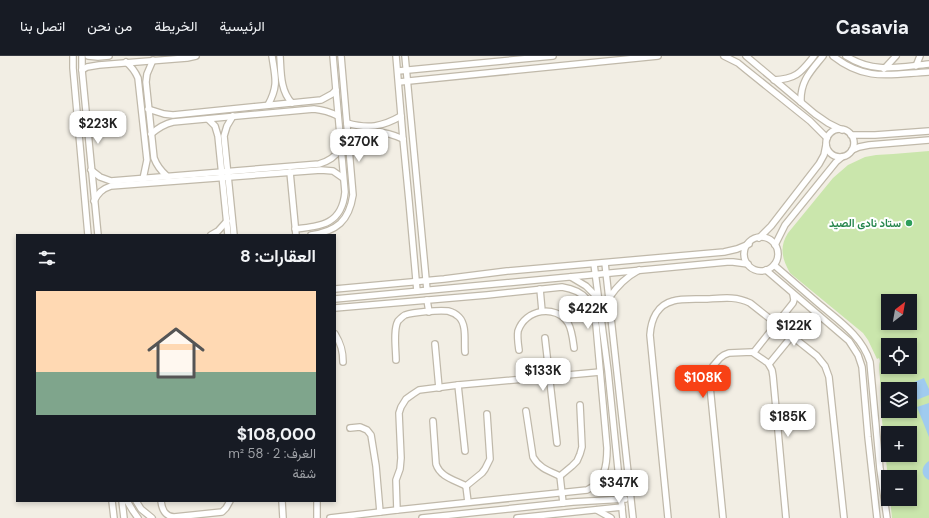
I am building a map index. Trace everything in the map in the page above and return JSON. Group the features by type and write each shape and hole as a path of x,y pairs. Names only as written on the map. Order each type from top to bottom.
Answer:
{"street":[{"path":"73,56 88,234"},
{"path":"82,56 82,70 98,234"},
{"path":"88,56 109,56"},
{"path":"82,70 99,64 196,56"},
{"path":"268,105 274,93 276,84 272,56"},
{"path":"280,56 284,90 292,103"},
{"path":"290,172 296,232 326,224 338,214 342,207 345,192 333,56"},
{"path":"316,234 332,229 341,223 352,205 353,195 349,137 341,56"},
{"path":"396,56 418,291"},
{"path":"405,56 427,290"},
{"path":"398,71 553,56"},
{"path":"399,82 658,56"},
{"path":"724,56 738,63 810,121 827,141 830,152 834,155 842,157"},
{"path":"746,56 815,114 828,123 848,132 854,142 852,150"},
{"path":"774,80 796,76 802,72 814,56"},
{"path":"801,102 804,82 823,56"},
{"path":"833,56 852,68 873,74 884,75 929,72"},
{"path":"846,56 865,66 884,69 929,64"},
{"path":"884,69 896,56"},
{"path":"916,66 920,56"},
{"path":"153,60 149,67 146,82 151,134 154,158 161,171 167,176"},
{"path":"126,62 136,72 138,78 147,160 143,179"},
{"path":"148,109 172,115 292,103 321,100 336,90"},
{"path":"151,134 161,126 173,122 232,116 314,109 330,112 338,116"},
{"path":"228,234 224,136 232,116"},
{"path":"347,123 369,127 391,122 401,116"},
{"path":"208,119 212,122 217,131 234,234"},
{"path":"759,238 771,226 819,164 824,155 827,141 831,132 842,130"},
{"path":"851,135 875,135 929,131"},
{"path":"349,137 359,133 381,132 403,138"},
{"path":"775,245 785,225 836,162 842,157 859,147 926,140 922,132"},
{"path":"94,201 100,191 111,186 319,164 329,160 338,153 341,148"},
{"path":"91,170 100,177 111,181 167,176 327,170 333,171 343,178"},
{"path":"213,234 218,231 227,221"},
{"path":"336,289 507,271 724,252 737,249 759,238 766,238 775,245 777,248 778,259 772,267 766,270 762,271 754,269 748,264 745,256 745,251 749,244"},
{"path":"336,299 727,262 748,264"},
{"path":"605,263 633,518"},
{"path":"594,264 608,371 623,518"},
{"path":"774,265 850,330 867,352 870,362 880,469 887,518"},
{"path":"609,298 620,284 640,270"},
{"path":"766,270 849,341 858,355 862,367 877,518"},
{"path":"570,277 586,286 599,299"},
{"path":"330,518 587,490 601,478 606,467 607,448 594,312 589,301 580,292 572,288 562,287 336,308"},
{"path":"540,289 542,311"},
{"path":"754,352 793,303 793,293"},
{"path":"668,518 650,335 652,322 661,308 668,302 674,300 731,297 750,303 817,356 825,366 829,377 844,518"},
{"path":"427,300 429,312"},
{"path":"396,360 396,330 398,322 404,316 429,312 449,311 459,317 464,327 465,352"},
{"path":"519,350 517,338 522,323 534,313 542,311 555,313 566,320 570,325 574,348"},
{"path":"769,364 808,317 819,316"},
{"path":"336,336 343,352 343,362"},
{"path":"545,338 557,443"},
{"path":"435,344 439,388"},
{"path":"723,518 709,376 713,366 724,355 729,353 754,352 769,364 773,376 786,518"},
{"path":"858,355 867,352"},
{"path":"397,510 396,480 401,465 399,414 401,406 406,399 413,394 420,390 458,385 600,372"},
{"path":"458,385 465,451"},
{"path":"560,476 577,461 582,447 580,405"},
{"path":"526,412 533,457 540,466 560,476"},
{"path":"466,486 482,473 490,459 487,414"},
{"path":"433,421 436,464 438,468 445,475 466,486"},
{"path":"350,428 360,427 367,430 371,435 376,466 380,512"},
{"path":"560,476 564,502"},
{"path":"466,486 468,502"},
{"path":"422,518 584,500 631,498"},
{"path":"607,500 610,503 610,506 607,508"},
{"path":"112,502 114,518"},
{"path":"122,502 124,518"},
{"path":"128,502 138,518"},
{"path":"137,502 152,518"},
{"path":"161,502 166,514 170,516 196,516 222,512 229,502"},
{"path":"282,502 283,518"},
{"path":"317,502 317,518"},
{"path":"517,518 622,507"},
{"path":"596,509 611,518"},
{"path":"876,510 886,509"}],"green space":[{"path":"929,151 929,518 892,518 891,506 917,506 917,470 887,470 886,462 917,462 917,426 883,426 882,418 917,418 917,382 881,382 881,401 880,361 879,358 877,359 868,340 863,333 790,273 783,258 783,243 788,233 833,178 848,165 865,157"}],"water":[{"path":"924,378 929,389 929,395 917,400 917,382 914,382"},
{"path":"929,403 929,437 917,407"},
{"path":"929,461 929,480 923,474 923,468"}],"place":[{"name":"ستاد نادى الصيد","path":"909,223"}]}
